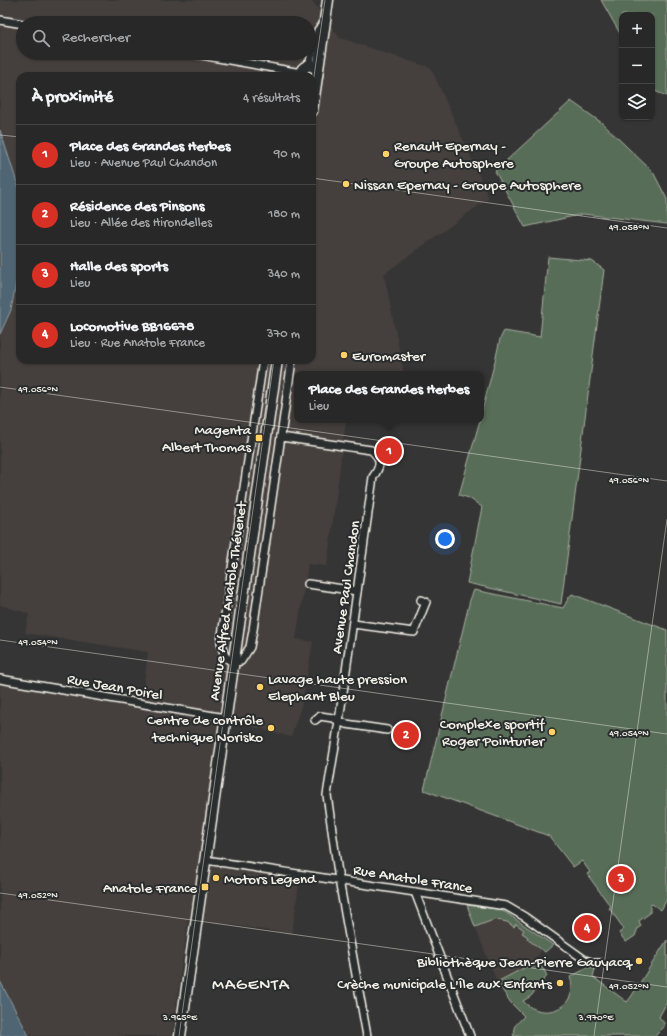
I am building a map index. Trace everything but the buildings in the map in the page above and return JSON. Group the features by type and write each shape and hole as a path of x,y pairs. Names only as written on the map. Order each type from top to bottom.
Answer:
{"main road":[{"path":"316,72 328,0"},
{"path":"302,72 304,68 309,65 316,68 316,72"},
{"name":"Avenue Alfred Anatole Thévenet","path":"180,1036 276,364"}],"street":[{"path":"0,20 16,23"},
{"path":"316,38 318,30 325,22"},
{"path":"227,60 290,72"},
{"path":"309,65 310,60"},
{"path":"261,364 221,642 223,652 227,659 234,662 241,660 250,647 291,364"},
{"name":"Avenue Paul Chandon","path":"281,437 370,450 378,458 379,467 373,477 327,796 339,880 367,1036"},
{"path":"308,584 357,591"},
{"path":"353,624 414,632 426,602 421,600"},
{"name":"Rue Jean Poirel","path":"0,679 225,718"},
{"path":"315,720 320,716 333,718 346,724 387,730"},
{"name":"Rue Anatole France","path":"206,860 506,906 525,917 585,960 594,964 600,963"},
{"path":"415,892 470,1036"}],"shaded area":[{"path":"0,0 312,1 340,38 431,68 489,198 384,274 403,371 294,371 294,423 346,423 327,566 308,564 296,639 313,642 302,703 291,737 231,721 224,714 142,700 148,652 25,633 29,614 0,605 0,334 11,310 16,283 16,364 316,364 316,72 16,72 16,180 0,130"},
{"path":"0,683 220,720 199,863 300,876 292,934 188,919 172,1036 33,1036 28,1033 0,981"},
{"path":"496,919 507,922 514,927 516,924 524,930 528,937 527,939 542,950 533,962 497,982 475,927"}],"green space":[{"path":"601,0 667,0 667,96 655,91 655,12 619,12 619,32"},
{"path":"571,101 602,123 653,172 667,199 667,224 583,214 525,227 495,171"},
{"path":"548,257 592,261 604,270 561,604 467,583 482,507 469,498 459,495 479,423 484,423 484,403 500,339 504,331 540,337"},
{"name":"Complexe sportif Roger Pointurier","path":"474,590 563,608 572,594 667,630 667,899 661,910 652,904 650,905 650,913 639,921 641,926 638,928 635,936 626,942 619,933 624,929 609,908 611,907 587,874 590,872 582,861 573,867 549,836 424,790 470,600"},
{"path":"467,905 497,909 505,912 553,945 545,952 527,939 528,937 522,933 524,930 516,924 514,927 507,922 496,919 475,927"},
{"path":"667,940 667,1002 659,1017 664,1023 664,1027 655,1036 513,1035 515,1032 514,1027 524,1016 511,1003 497,982 539,960 547,976 531,996 523,1001 531,1008 540,1011 550,1011 565,1004 570,996 572,988 570,977 589,967 595,969 593,977 627,1002"}],"water":[{"path":"0,130 16,180 16,283 11,310 0,334"},
{"path":"0,981 29,1036 0,1036"}],"place":[{"name":"Renault Epernay - Groupe Autosphere","path":"386,154"},
{"name":"Nissan Epernay - Groupe Autosphere","path":"346,184"},
{"name":"Euromaster","path":"344,355"},
{"name":"Magenta Albert Thomas","path":"259,438"},
{"name":"Place des Grandes Herbes","path":"389,451"},
{"name":"Lavage haute pression Elephant Bleu","path":"260,687"},
{"name":"Centre de contrôle technique Norisko","path":"271,728"},
{"name":"Complexe sportif Roger Pointurier","path":"552,732"},
{"name":"Résidence des Pinsons","path":"406,735"},
{"name":"Motors Legend","path":"216,878"},
{"name":"Halle des sports","path":"621,879"},
{"name":"Anatole France","path":"205,887"},
{"name":"Locomotive BB16678","path":"587,928"},
{"name":"Bibliothèque Jean-Pierre Gauyacq","path":"639,961"},
{"name":"Crèche municipale L'Île aux Enfants","path":"560,983"}],"district":[{"name":"MAGENTA","path":"251,983"}]}
